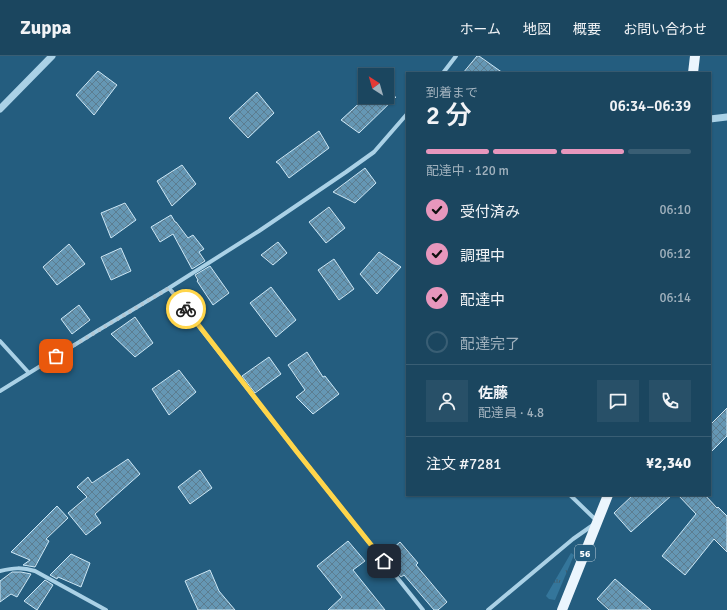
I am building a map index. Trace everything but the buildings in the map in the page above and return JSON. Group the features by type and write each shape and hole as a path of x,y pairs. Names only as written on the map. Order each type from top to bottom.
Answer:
{"main road":[{"path":"693,72 695,56"},
{"name":"56","path":"562,610 608,496"}],"street":[{"path":"0,109 52,56"},
{"path":"444,72 456,56"},
{"path":"0,391 259,231 374,152 406,115"},
{"path":"711,119 727,117"},
{"path":"169,288 423,610"},
{"path":"0,341 29,373"},
{"path":"488,610 573,539 598,521 571,496"},
{"path":"0,571 13,568 25,568 35,571 106,610"}],"green space":[{"path":"571,553 574,555 555,600 549,599 546,596"}],"way so far":[{"path":"56,356 169,288 186,309"}],"route":[{"path":"186,309 384,561"}]}
